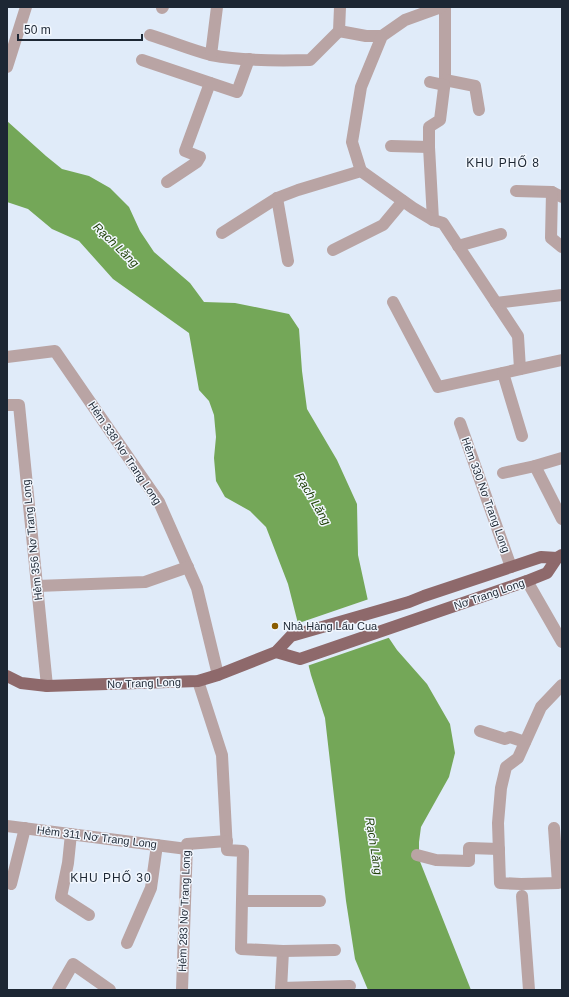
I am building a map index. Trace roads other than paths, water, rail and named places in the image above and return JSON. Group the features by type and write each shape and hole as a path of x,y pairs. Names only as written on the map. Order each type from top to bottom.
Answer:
{"main road":[{"name":"Nơ Trang Long","path":"7,676 21,683 47,686 198,681 218,675 276,652 291,636 409,602 541,557 560,556"},
{"name":"Nơ Trang Long","path":"276,652 300,659 527,581 547,573 560,556"}],"street":[{"path":"7,67 26,7"},
{"path":"211,55 217,7"},
{"path":"150,35 211,55 283,61 310,60 339,32 340,7"},
{"path":"441,7 405,20 382,36 361,87 352,142 361,171 403,201 433,220 443,223 518,336 520,369"},
{"path":"433,220 429,127 440,120 444,83 445,7"},
{"path":"339,32 366,36 382,36"},
{"path":"142,60 237,92 249,59"},
{"path":"430,82 475,86 479,110"},
{"path":"168,182 197,162 200,157 185,151 210,83"},
{"path":"391,146 429,146"},
{"path":"222,233 277,198 361,171"},
{"path":"516,191 557,194 551,238 562,247"},
{"path":"277,198 288,261"},
{"path":"333,250 383,225 403,201"},
{"path":"458,246 501,234"},
{"path":"496,303 562,296"},
{"path":"393,302 438,387 562,360"},
{"name":"Hẻm 338 Nơ Trang Long","path":"7,357 55,351 159,502 197,588 218,675"},
{"path":"503,373 522,436"},
{"name":"Hẻm 356 Nơ Trang Long","path":"7,405 19,405 47,686"},
{"name":"Hẻm 330 Nơ Trang Long","path":"460,423 512,567"},
{"path":"503,473 562,458"},
{"path":"535,466 562,519"},
{"path":"36,586 145,582 188,567"},
{"path":"527,581 562,642"},
{"path":"198,681 222,755 227,850 243,851 241,949 283,951 335,950"},
{"path":"554,828 558,883 500,883 498,822 500,788 506,767 518,758 541,707 562,685"},
{"path":"480,731 505,739 510,736 525,742"},
{"name":"Hẻm 311 Nơ Trang Long","path":"7,826 186,849"},
{"path":"11,884 24,828"},
{"path":"71,834 68,863 61,897 89,915"},
{"name":"Hẻm 283 Nơ Trang Long","path":"182,990 187,844 227,841"},
{"path":"126,943 151,888 158,845"},
{"path":"417,855 436,860 469,861 469,848 499,849"},
{"path":"522,896 529,990"},
{"path":"243,901 320,901"},
{"path":"283,951 281,989 350,986"},
{"path":"58,990 73,964 110,990"}],"water":[{"name":"Rạch Lăng","path":"7,121 62,169 89,176 110,188 129,207 140,231 154,252 190,283 204,302 235,303 289,314 299,329 307,409 337,460 357,504 358,555 370,610 397,650 427,684 450,724 455,753 449,777 421,827 419,859 471,990 368,990 355,959 346,901 325,718 311,675 288,584 266,527 250,511 225,497 216,481 214,458 216,437 214,415 209,401 199,390 189,333 113,279 79,241 52,229 28,209 7,202"}],"place":[{"name":"Nhà Hàng Lẩu Cua","path":"275,626"}],"district":[{"name":"KHU PHỐ 8","path":"503,163"},
{"name":"KHU PHỐ 30","path":"111,878"}]}
